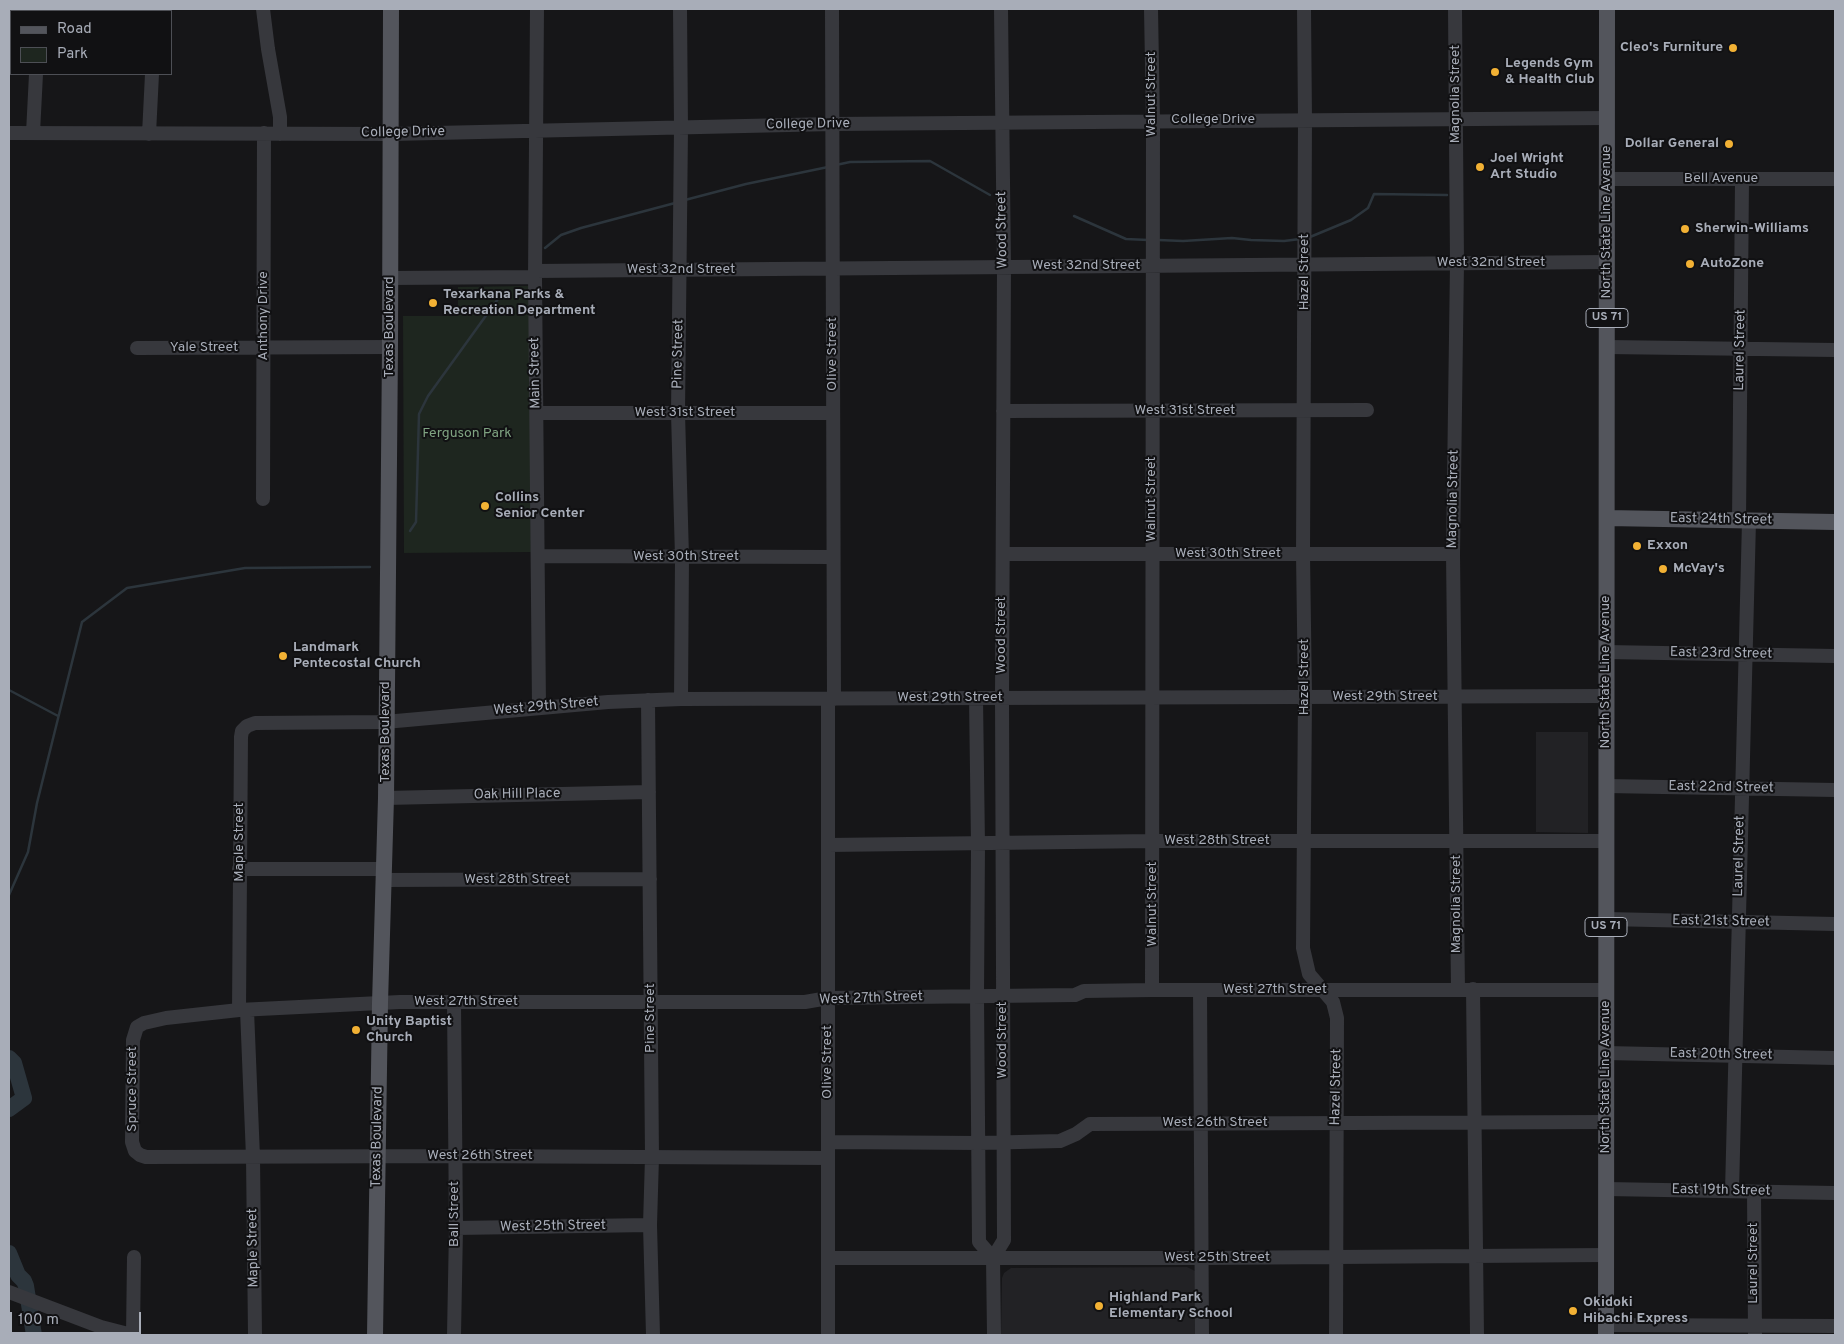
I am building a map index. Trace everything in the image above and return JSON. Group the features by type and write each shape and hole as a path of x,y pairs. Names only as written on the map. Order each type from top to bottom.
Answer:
{"main road":[{"name":"Texas Boulevard","path":"375,1335 380,1003 386,798 385,722 391,278 391,9"},
{"name":"North State Line Avenue","path":"1606,1330 1607,9"},
{"name":"East 24th Street","path":"1607,518 1835,522"}],"street":[{"path":"263,9 280,117 280,134"},
{"name":"Main Street","path":"537,9 535,274 539,708"},
{"name":"Pine Street","path":"680,9 681,128 678,413 682,557 681,699"},
{"name":"Olive Street","path":"828,1335 828,845 833,557 832,9"},
{"name":"Wood Street","path":"994,1335 993,1258 1004,1240 1002,698 1004,267 1001,9"},
{"name":"Walnut Street","path":"1151,9 1152,990"},
{"name":"Hazel Street","path":"1304,9 1306,120 1303,948 1309,974 1333,1002 1338,1018 1336,1335"},
{"name":"Magnolia Street","path":"1455,9 1457,263 1453,554 1458,990"},
{"path":"33,133 36,75"},
{"path":"149,134 152,75"},
{"name":"College Drive","path":"9,133 391,134 833,124 1607,118"},
{"name":"Anthony Drive","path":"264,133 264,499"},
{"name":"Bell Avenue","path":"1607,179 1835,179"},
{"name":"Laurel Street","path":"1732,1191 1745,654 1741,348 1742,180"},
{"name":"West 32nd Street","path":"391,278 680,270 1607,262"},
{"path":"1607,346 1835,350"},
{"name":"Yale Street","path":"137,348 390,347"},
{"name":"West 31st Street","path":"1003,411 1367,410"},
{"name":"West 31st Street","path":"537,413 833,413"},
{"name":"West 30th Street","path":"1003,554 1453,554"},
{"name":"West 30th Street","path":"539,556 833,557"},
{"name":"East 23rd Street","path":"1606,652 1835,656"},
{"name":"West 29th Street","path":"295,724 385,722 539,708 681,699 1606,696"},
{"name":"Wood Street","path":"976,698 979,1242 993,1258"},
{"name":"Pine Street","path":"648,700 652,1157 650,1225 653,1335"},
{"name":"Maple Street","path":"255,1335 253,1157 243,1010 239,869 241,738 242,731 247,726 255,723 295,724"},
{"name":"East 22nd Street","path":"1606,786 1835,790"},
{"name":"Oak Hill Place","path":"386,798 649,792"},
{"name":"West 28th Street","path":"828,845 1153,841 1606,842"},
{"name":"West 28th Street","path":"239,869 650,879"},
{"name":"East 21st Street","path":"1606,920 1835,924"},
{"path":"1472,989 1477,1335"},
{"name":"West 27th Street","path":"137,1027 144,1023 166,1018 243,1010 380,1003 805,1002 828,998 1075,995 1084,991 1152,990 1606,990"},
{"path":"1200,990 1202,1335"},
{"name":"Ball Street","path":"454,1002 456,1228 454,1335"},
{"name":"Spruce Street","path":"135,1151 132,1142 133,1040 137,1027"},
{"name":"East 20th Street","path":"1606,1053 1835,1058"},
{"name":"West 26th Street","path":"828,1142 979,1143 1060,1141 1076,1134 1090,1124 1606,1122"},
{"name":"West 26th Street","path":"135,1151 146,1157 828,1158"},
{"name":"East 19th Street","path":"1606,1189 1835,1193"},
{"name":"Laurel Street","path":"1754,1192 1754,1331"},
{"name":"West 25th Street","path":"456,1228 650,1225"},
{"name":"West 25th Street","path":"828,1258 1202,1258 1606,1254"},
{"path":"22,1297 102,1327 132,1335 134,1257"},
{"path":"1606,1330 1754,1331 1835,1326"}],"shaded area":[{"path":"1536,732 1588,732 1588,833 1536,832"},
{"name":"Highland Park Elementary School","path":"1187,1267 1195,1271 1196,1274 1196,1335 1001,1335 1002,1278 1004,1273 1011,1268"}],"green space":[{"name":"Ferguson Park","path":"529,286 531,552 404,553 403,316 458,316 458,287"}],"waterway":[{"path":"836,165 850,162 930,161 990,195"},
{"path":"685,200 746,184 828,167"},
{"path":"1310,237 1351,220 1368,208 1374,194 1447,195"},
{"path":"545,248 561,235 581,228 675,203"},
{"path":"1074,216 1126,239 1148,240"},
{"path":"1158,240 1183,241 1232,238 1284,241 1300,239"},
{"path":"410,531 416,522 419,414 428,396 503,292"},
{"path":"9,895 28,852 37,803 82,622 127,588 245,568 370,567"},
{"path":"9,690 58,716"},
{"path":"9,1058 14,1063 24,1098 9,1109"},
{"path":"9,1253 18,1275 26,1286 34,1335"}],"place":[{"name":"Cleo's Furniture","path":"1733,48"},
{"name":"Legends Gym & Health Club","path":"1495,72"},
{"name":"Dollar General","path":"1729,144"},
{"name":"Joel Wright Art Studio","path":"1480,167"},
{"name":"Sherwin-Williams","path":"1685,229"},
{"name":"AutoZone","path":"1690,264"},
{"name":"Texarkana Parks & Recreation Department","path":"433,303"},
{"name":"Collins Senior Center","path":"485,506"},
{"name":"Exxon","path":"1637,546"},
{"name":"McVay's","path":"1663,569"},
{"name":"Landmark Pentecostal Church","path":"283,656"},
{"name":"Unity Baptist Church","path":"356,1030"},
{"name":"Highland Park Elementary School","path":"1099,1306"},
{"name":"Okidoki Hibachi Express","path":"1573,1311"}]}
